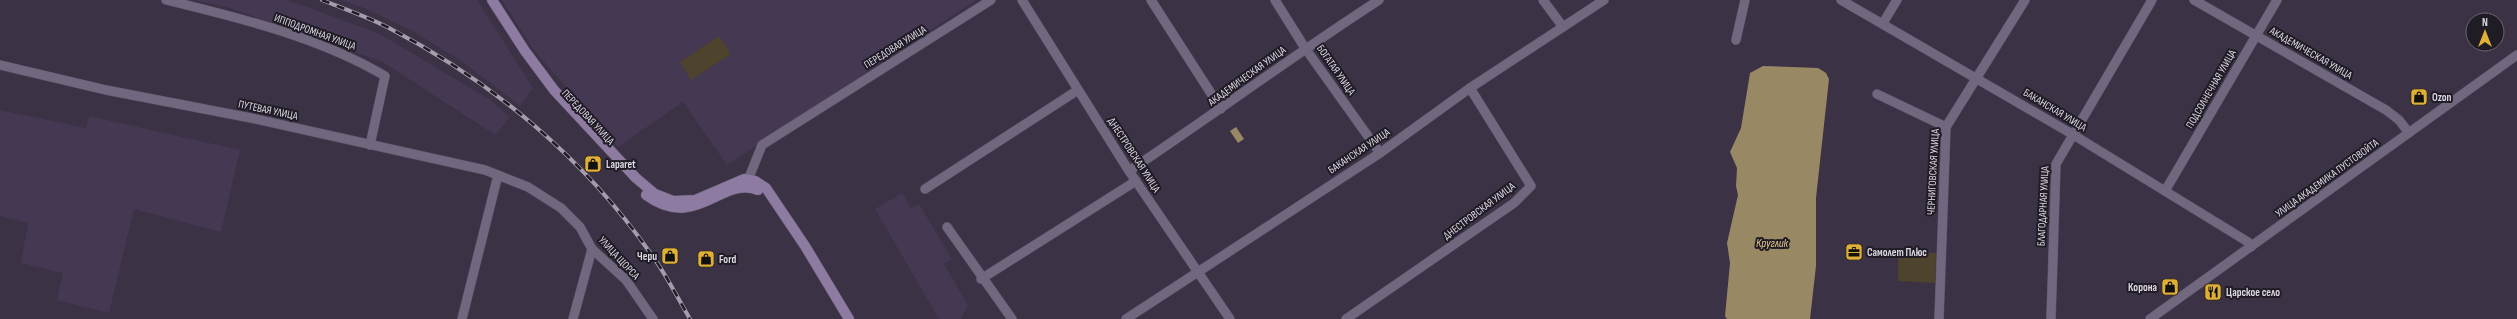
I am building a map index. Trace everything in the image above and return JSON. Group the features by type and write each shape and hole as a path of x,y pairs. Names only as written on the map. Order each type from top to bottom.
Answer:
{"main road":[{"name":"ПЕРЕДОВАЯ УЛИЦА","path":"485,0 545,88 637,187 651,199 672,208 686,208 708,202 747,183"},
{"name":"ПЕРЕДОВАЯ УЛИЦА","path":"492,0 525,51 554,90 636,178 655,194 673,201 695,200 738,180 747,183"},
{"path":"747,183 769,199 842,319"},
{"path":"747,183 761,184 771,193 849,319"}],"street":[{"name":"ИППОДРОМНАЯ УЛИЦА","path":"166,0 230,15 298,38 357,60 385,76 370,145"},
{"name":"ПЕРЕДОВАЯ УЛИЦА","path":"747,183 762,145 991,0"},
{"name":"ДНЕСТРОВСКАЯ УЛИЦА","path":"1022,0 1129,172 1230,319"},
{"path":"1151,0 1221,109"},
{"name":"БОГАТАЯ УЛИЦА","path":"1275,0 1305,48 1380,153"},
{"name":"АКАДЕМИЧЕСКАЯ УЛИЦА","path":"1129,172 1221,109 1305,48 1379,0"},
{"path":"1543,0 1563,27"},
{"name":"БАКАНСКАЯ УЛИЦА","path":"1126,319 1197,270 1380,153 1470,88 1604,0"},
{"path":"1736,40 1745,0"},
{"name":"БАКАНСКАЯ УЛИЦА","path":"1841,0 2072,134 2248,242 2251,247"},
{"path":"1883,23 1897,0"},
{"name":"ЧЕРНИГОВСКАЯ УЛИЦА","path":"1939,319 1946,127 1978,79 2025,0"},
{"name":"БЛАГОДАРНАЯ УЛИЦА","path":"2051,319 2056,164 2072,134 2152,0"},
{"name":"АКАДЕМИЧЕСКАЯ УЛИЦА","path":"2194,0 2386,110 2399,120 2409,133"},
{"name":"ПОДСОЛНЕЧНАЯ УЛИЦА","path":"2166,191 2277,0"},
{"name":"УЛИЦА АКАДЕМИКА ПУСТОВОЙТА","path":"2150,319 2517,55"},
{"name":"ПУТЕВАЯ УЛИЦА","path":"0,65 106,90 251,118 485,170 528,186"},
{"name":"ДНЕСТРОВСКАЯ УЛИЦА","path":"1346,319 1514,203 1531,186 1470,88"},
{"path":"925,189 1078,90"},
{"path":"1877,94 1946,127"},
{"path":"462,319 498,175"},
{"path":"981,279 1136,181"},
{"name":"УЛИЦА ЩОРСА","path":"528,186 561,208 580,227 592,249 626,280 653,319"},
{"path":"946,227 981,279 1012,319"},
{"path":"573,319 592,249"}],"shaded area":[{"path":"195,0 286,0 380,34 489,99 510,117 495,135 383,62 230,8"},
{"path":"341,0 477,0 533,88 520,106 460,60 409,29 364,8"},
{"path":"502,0 976,0 727,165 683,102 618,147 533,49"},
{"path":"719,36 731,54 691,80 680,62"},
{"path":"0,110 86,128 89,116 240,150 221,232 134,209 109,313 57,300 63,273 21,263 28,223 0,216"},
{"path":"902,193 911,208 919,204 952,259 944,264 968,305 961,319 939,319 875,209"},
{"path":"1898,252 1936,253 1935,283 1898,281"}],"water":[{"name":"Круглик","path":"1763,66 1818,68 1826,73 1829,79 1816,198 1816,266 1810,319 1727,319 1725,316 1730,263 1727,243 1738,195 1736,186 1737,168 1730,152 1741,128 1750,73"},
{"path":"1236,127 1244,139 1238,143 1230,131"}],"railway":[{"path":"322,0 381,24 427,49 500,98 534,125 566,155 625,219 662,270 690,319"}],"place":[{"name":"Ozon","path":"2419,97"},
{"name":"Laparet","path":"593,164"},
{"name":"Самолет Плюс","path":"1854,252"},
{"name":"Чери","path":"670,256"},
{"name":"Ford","path":"706,259"},
{"name":"Корона","path":"2170,287"},
{"name":"Царское село","path":"2213,292"}]}
